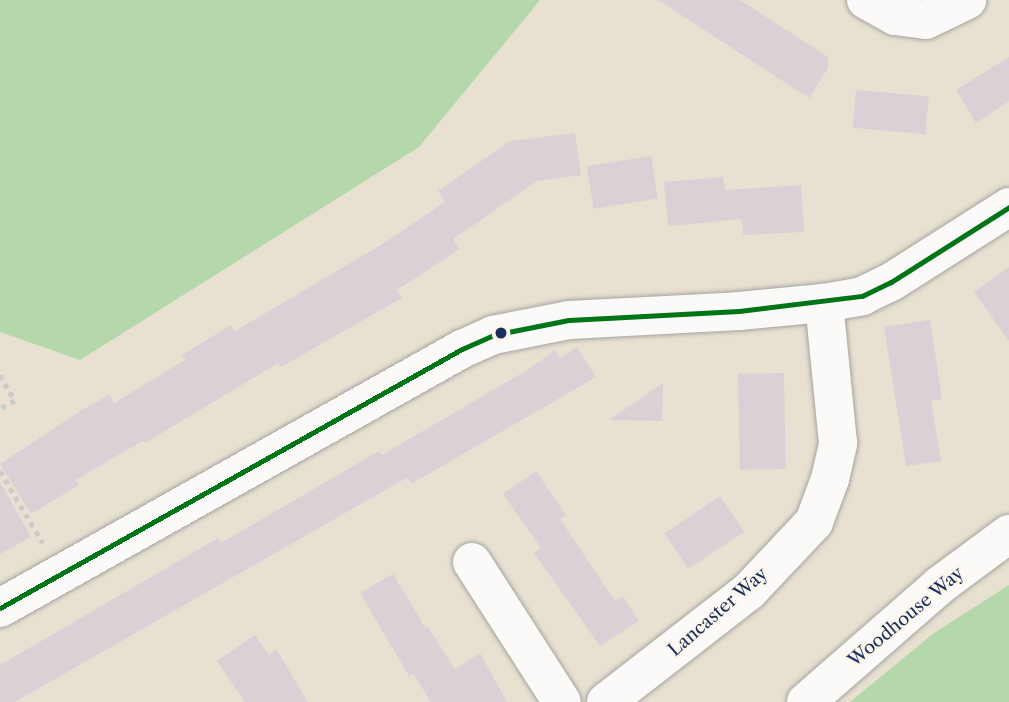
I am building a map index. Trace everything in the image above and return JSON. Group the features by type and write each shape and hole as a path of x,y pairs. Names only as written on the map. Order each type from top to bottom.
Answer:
{"street":[{"path":"866,0 895,16 926,20 967,0"},
{"path":"0,608 461,349 494,335 569,320 824,303 862,296 891,282 1009,206"},
{"name":"Lancaster Way","path":"606,702 749,591 814,522 830,479 838,443 824,303"},
{"name":"Woodhouse Way","path":"806,702 940,585 1009,534"},
{"path":"472,562 562,702"}],"path":[{"path":"0,375 15,401 0,410"},
{"path":"0,471 61,574"}],"green space":[{"path":"0,0 540,0 419,147 80,360 0,332"},
{"path":"1009,585 1009,702 850,702 934,633"}],"building":[{"path":"658,0 740,0 828,57 828,68 809,98"},
{"path":"1009,57 1009,101 976,123 956,90"},
{"path":"856,90 929,96 925,134 853,128"},
{"path":"575,133 581,175 537,181 453,239 460,249 397,290 402,298 281,367 278,363 145,443 143,441 111,459 76,480 79,485 31,514 0,464 82,410 109,395 114,403 185,360 182,355 231,325 235,331 381,245 445,202 438,191 510,141"},
{"path":"651,156 658,198 594,209 587,166"},
{"path":"723,177 725,190 801,185 804,232 743,235 742,219 668,226 664,182"},
{"path":"1009,267 1009,341 974,292"},
{"path":"930,320 942,399 931,401 941,461 906,466 884,327"},
{"path":"577,347 596,377 411,484 408,477 15,702 0,702 0,665 218,538 221,543 379,451 382,455 529,369 555,350 560,358"},
{"path":"784,373 786,469 740,470 738,374"},
{"path":"663,383 662,421 609,420"},
{"path":"536,471 566,515 560,519 615,601 623,596 639,621 600,646 534,553 541,548 503,494"},
{"path":"0,482 31,537 0,554"},
{"path":"720,496 744,532 688,569 664,533"},
{"path":"393,574 426,629 428,627 455,669 480,653 507,702 431,702 413,673 409,676 360,593"},
{"path":"255,635 269,655 276,649 308,702 245,702 217,661"}],"transit line":[{"path":"0,608 462,349 493,335 569,320 739,311 862,296 891,282 1009,207"}]}
